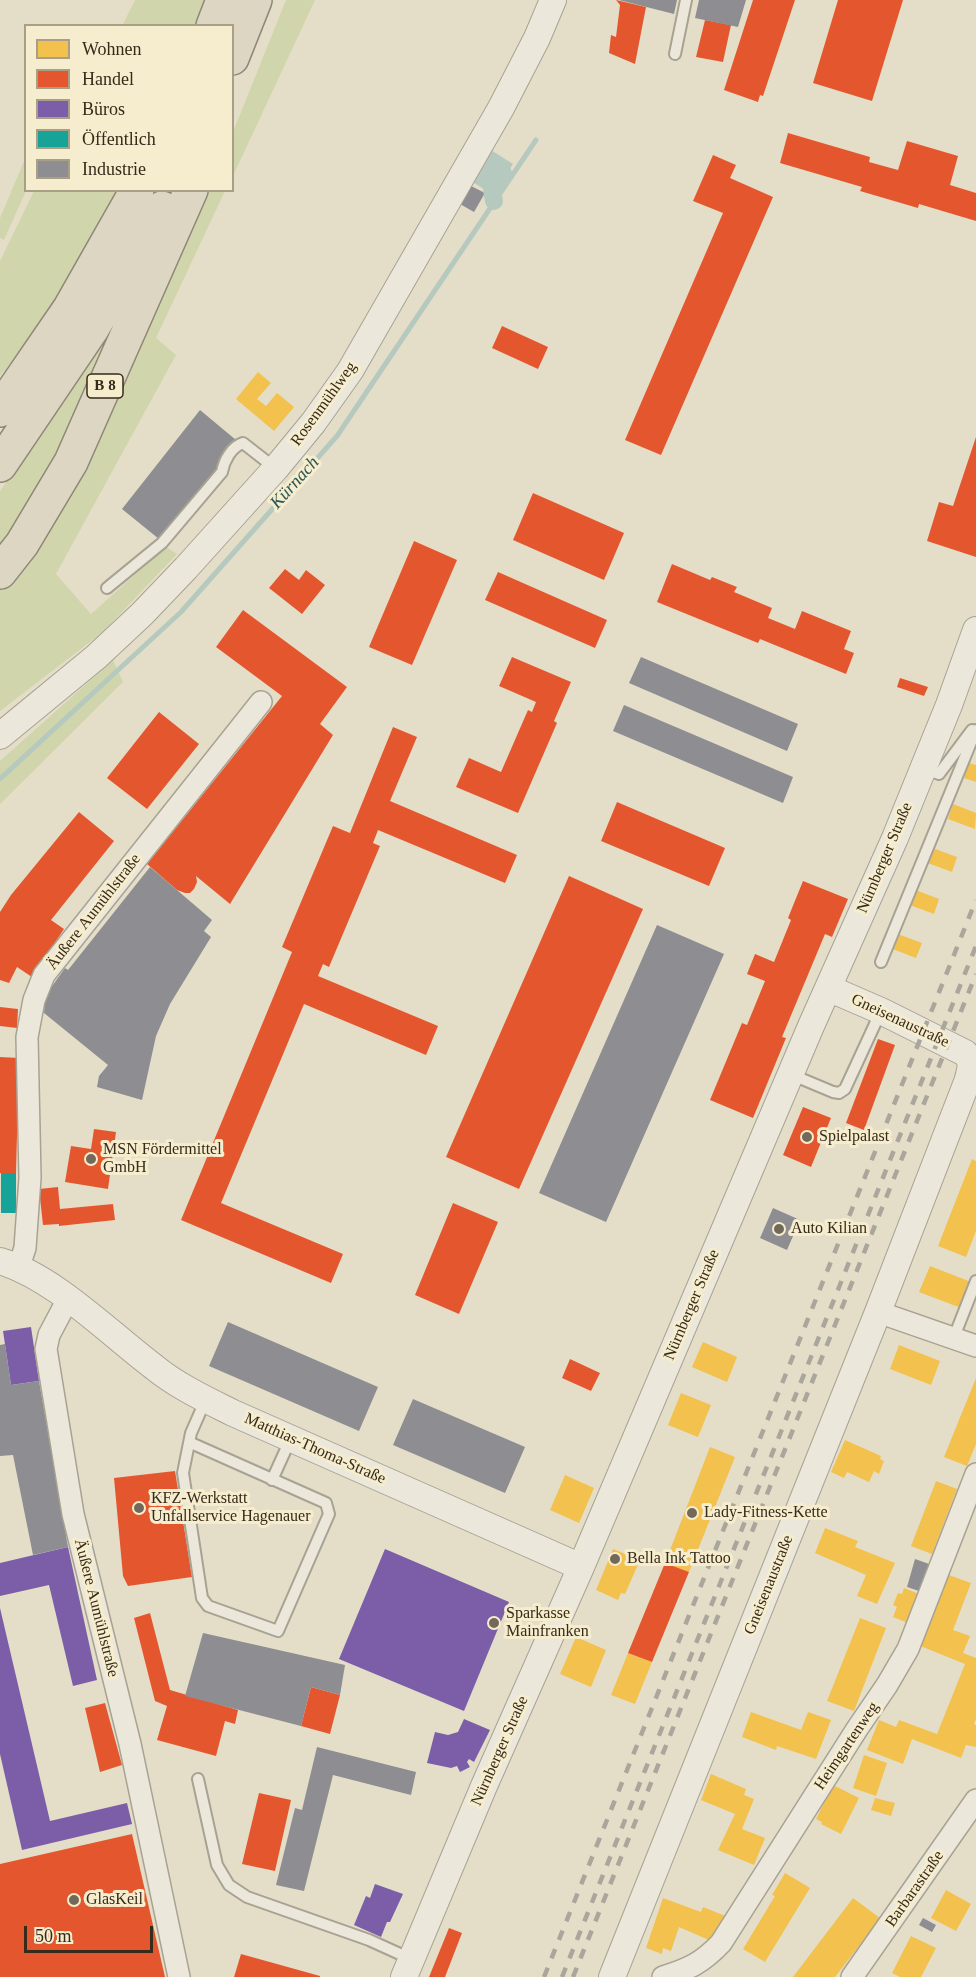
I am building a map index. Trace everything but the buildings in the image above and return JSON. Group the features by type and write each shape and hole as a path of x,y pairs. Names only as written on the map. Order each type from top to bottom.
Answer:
{"highway":[{"path":"214,24 223,0"},
{"path":"234,53 255,0"},
{"path":"0,410 70,308 136,192"},
{"name":"B 8","path":"0,465 92,329 170,192"},
{"name":"B 8","path":"0,572 22,544 71,462 190,192"}],"street":[{"name":"Rosenmühlweg","path":"0,736 96,657 142,614 276,468 312,423 350,371 501,108 537,38 553,0"},
{"name":"Nürnberger Straße","path":"407,1968 923,768 976,630"},
{"name":"Äußere Aumühlstraße","path":"179,1977 130,1744 73,1514 46,1349 49,1335 68,1299 9,1264 25,1248 30,1178 27,1037 34,1000 44,975 261,702"},
{"name":"Gneisenaustraße","path":"612,1977 878,1312 967,1082 971,1066 973,1050 958,1049 882,1011 828,988"},
{"name":"Matthias-Thoma-Straße","path":"68,1299 155,1369 206,1399 581,1567"},
{"path":"878,1312 976,1346"},
{"name":"Heimgartenweg","path":"663,1977 688,1969 707,1958 721,1943 857,1728 887,1685 912,1643 976,1474"},
{"name":"Barbarastraße","path":"852,1977 976,1800"}],"lane":[{"path":"675,54 686,0"},
{"path":"107,588 162,543 222,472 224,462 238,444 250,448 276,468"},
{"path":"923,768 939,774 976,724"},
{"path":"881,962 976,730"},
{"path":"790,1074 839,1093 845,1089 882,1011"},
{"path":"954,1337 976,1281"},
{"path":"190,1443 326,1503 328,1514 278,1631 208,1606 202,1598 183,1473 191,1433 206,1399"},
{"path":"272,1480 292,1438"},
{"path":"198,1779 216,1865 229,1885 247,1897 369,1940 407,1968"}],"green space":[{"path":"135,0 210,0 200,24 123,24"},
{"path":"286,0 315,0 234,174 234,130"},
{"path":"24,161 26,192 4,240 0,238 0,218"},
{"path":"34,192 121,192 50,313 0,376 0,261"},
{"path":"206,192 225,192 156,338 176,355 56,574 91,614 166,547 177,554 103,632 0,711 0,587"},
{"path":"164,228 83,417 0,560 0,491 90,362"},
{"path":"113,660 123,682 0,804 0,761"}],"shaded area":[{"path":"491,150 513,164 493,195 471,181"}],"waterway":[{"name":"Kürnach","path":"0,779 181,612 337,436 536,140"},
{"path":"494,201 492,190 503,173"}],"railway":[{"path":"544,1977 976,900"},
{"path":"562,1977 976,946"},
{"path":"573,1977 976,974"}],"place":[{"name":"Spielpalast","path":"807,1137"},
{"name":"MSN Fördermittel GmbH","path":"91,1159"},
{"name":"Auto Kilian","path":"779,1229"},
{"name":"KFZ-Werkstatt Unfallservice Hagenauer","path":"139,1508"},
{"name":"Lady-Fitness-Kette","path":"692,1513"},
{"name":"Bella Ink Tattoo","path":"615,1559"},
{"name":"Sparkasse Mainfranken","path":"494,1623"},
{"name":"GlasKeil","path":"74,1900"}]}
